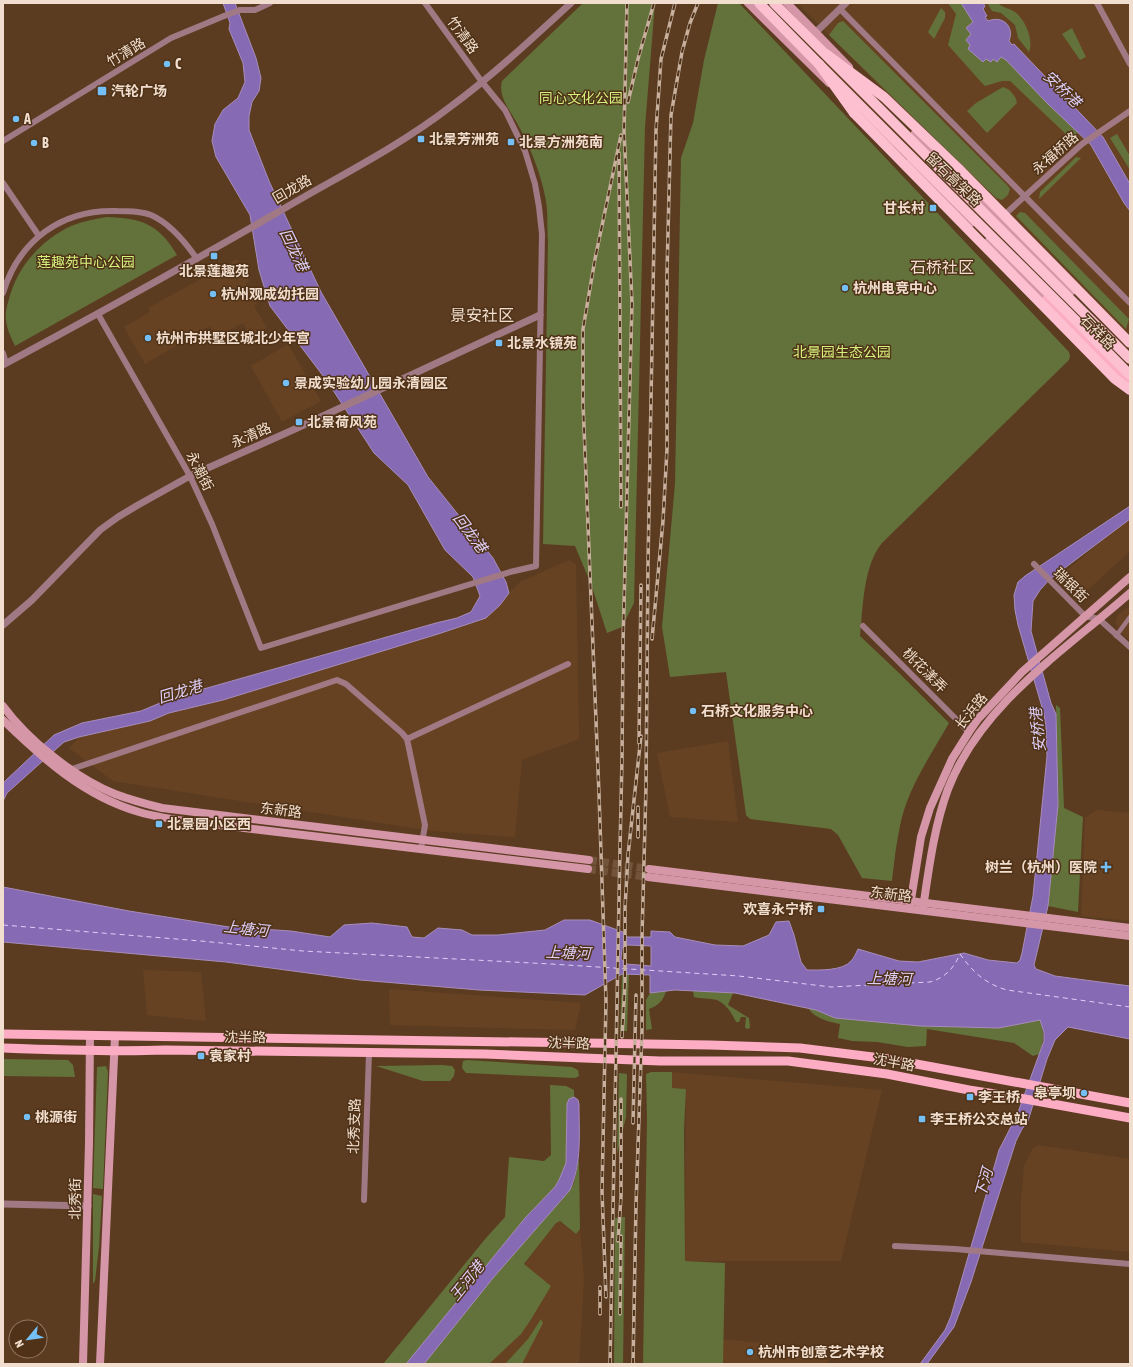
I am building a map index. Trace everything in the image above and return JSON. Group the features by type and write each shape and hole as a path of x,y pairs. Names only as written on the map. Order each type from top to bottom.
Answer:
{"highway":[{"name":"留石高架路","path":"759,3 868,115 1057,300 1130,375"},
{"name":"留石高架路","path":"774,3 1130,359"},
{"path":"826,54 884,97 969,179 1130,343"},
{"path":"818,64 854,114 1115,379 1130,390"}],"main road":[{"path":"748,3 984,236 1046,300"},
{"path":"787,3 1130,349"},
{"name":"石祥路","path":"1046,300 1130,384"},
{"name":"长浜路","path":"910,906 921,837 930,808 952,759 969,732 978,719 1012,682 1130,577"},
{"name":"长浜路","path":"923,907 934,837 943,804 955,773 969,749 988,723 1020,689 1068,645 1130,593"},
{"name":"东新路","path":"3,706 36,747"},
{"name":"东新路","path":"3,720 51,759 69,778 96,794 123,807 140,812 177,820 422,845 589,860"},
{"name":"东新路","path":"51,759 114,793 137,802 162,808 588,869"},
{"name":"东新路","path":"649,873 1024,919 1130,936"},
{"name":"东新路","path":"1046,922 1130,928"},
{"name":"沈半路","path":"3,1034 710,1045 800,1048 889,1059 1130,1103"},
{"name":"北秀街","path":"83,1364 88,1206 90,1035"},
{"path":"100,1364 115,1036"},
{"name":"沈半路","path":"3,1048 114,1052 165,1050 485,1054 660,1061 788,1061 887,1074 1130,1118"}],"street":[{"name":"竹清路","path":"3,141 171,38 240,10 255,10 270,3"},
{"name":"竹清路","path":"425,3 482,82 505,110 525,151 535,184 542,234 536,566 510,572 469,585"},
{"name":"回龙路","path":"5,364 197,259 397,144 450,108 482,82 571,3"},
{"path":"816,32 846,3"},
{"path":"1097,3 1130,64"},
{"path":"840,9 1130,303"},
{"name":"永福桥路","path":"1000,218 1086,141 1130,111"},
{"path":"3,183 39,236"},
{"path":"3,293 7,280 17,261 39,236 69,218 87,212 104,210 128,211 151,215 172,229 188,246 197,259"},
{"name":"永潮街","path":"98,314 190,476 212,524 261,648 469,585"},
{"name":"永清路","path":"3,625 32,600 100,530 138,505 190,476 540,315"},
{"path":"3,353 5,364"},
{"name":"瑞银街","path":"1034,564 1085,616 1099,619"},
{"path":"1116,636 1130,617"},
{"path":"1099,619 1116,636 1130,647"},
{"name":"桃花漾弄","path":"864,626 969,732"},
{"path":"407,739 568,664"},
{"path":"72,769 337,680 346,684 407,739 425,825 422,845"},
{"name":"北秀支路","path":"364,1200 369,1053"},
{"path":"3,1204 88,1206"},
{"path":"894,1246 954,1249 1130,1264"}],"shaded area":[{"path":"797,3 1130,3 1130,339 814,20"},
{"name":"杭州观成幼托园","path":"237,259 249,281 245,283 257,304 254,306 267,328 251,337 243,323 216,337 210,326 145,364 124,327 150,312 148,308"},
{"name":"景成实验幼儿园永清园区","path":"288,344 321,401 282,422 251,366"},
{"path":"1130,517 1130,551 1080,597 1060,576"},
{"path":"569,560 576,564 579,739 522,760 515,837 432,831 113,781 69,748 79,737 150,721 169,713 223,700 438,634 485,618 500,605 520,582"},
{"path":"1130,605 1130,640 1124,636 1116,625 1116,621 1118,615"},
{"path":"728,741 738,822 670,817 657,753"},
{"name":"树兰（杭州）医院","path":"1097,810 1130,813 1130,921 1081,916 1085,818"},
{"path":"143,970 201,972 206,1021 147,1015"},
{"path":"389,989 581,1003 575,1030 390,1025"},
{"path":"672,1072 882,1090 841,1261 685,1261 686,1089 672,1088"},
{"path":"1038,1145 1130,1159 1130,1252 1021,1242 1021,1198 1024,1167 1032,1149"},
{"path":"559,1221 576,1234 580,1229 584,1280 579,1364 488,1364 551,1286 524,1265"},
{"name":"杭州市创意艺术学校","path":"700,1337 801,1347 800,1357 828,1360 828,1364 699,1364"}],"green space":[{"name":"同心文化公园","path":"583,3 655,3 645,127 634,603 622,627 607,633 591,584 575,546 543,544 548,241 547,206 541,180 531,151 505,102 501,87 502,81"},
{"name":"北景园生态公园","path":"718,3 739,3 1069,352 1070,356 1069,360 882,543 871,563 867,575 863,600 860,636 949,723 920,773 903,812 895,854 892,881 862,878 838,835 831,829 750,819 746,815 726,672 670,677 662,627 675,484 681,158 693,123 704,60"},
{"path":"948,3 966,3 980,18 971,34 986,59 1001,57 1006,59 1078,133 1071,139 1010,81 1002,81 985,86 981,82 948,45 956,14"},
{"path":"987,3 998,3 1019,15 1028,30 1030,42 1029,52 1018,38 1015,25 1001,13 992,11"},
{"path":"941,8 945,12 945,18 934,39 928,32"},
{"path":"843,21 1007,185 1010,189 1008,195 1002,200 996,198 829,35 838,23"},
{"path":"1072,28 1086,57 1080,60 1062,34"},
{"path":"1003,87 1012,93 1017,103 987,133 967,111 976,103"},
{"path":"1117,134 1130,156 1130,170 1110,138"},
{"path":"1076,157 1081,158 1039,199 1040,192"},
{"path":"1020,212 1025,213 1129,319 1126,329 1016,216"},
{"name":"莲趣苑中心公园","path":"107,217 130,219 148,225 163,236 177,255 15,346 7,327 6,312 13,287 24,266 40,247 60,232 80,223"},
{"path":"1056,705 1060,708 1064,808 1083,817 1078,912 1048,906 1058,805"},
{"path":"622,974 629,974 627,1031 620,1031"},
{"path":"666,991 660,1002 649,1009 652,1029 646,1030 646,1000 650,993"},
{"path":"693,991 733,993 728,1005 749,1018 749,1029 745,1028 746,1017 741,1017 739,1022 736,1022 726,1006 717,1000 694,997"},
{"path":"808,1008 835,1018 920,1026 999,1028 1040,1020 1043,1030 1043,1041 1039,1054 1033,1056 1014,1043 927,1029 926,1046 908,1047 877,1042 852,1041 838,1038 840,1024 818,1017"},
{"path":"3,1059 68,1060 73,1065 75,1077 3,1076"},
{"path":"467,1060 572,1067 578,1070 579,1076 575,1078 466,1073 462,1068 463,1061"},
{"path":"106,1066 108,1072 103,1189 93,1188 97,1067"},
{"path":"376,1066 452,1066 455,1070 454,1076 450,1081 423,1081"},
{"path":"651,1072 672,1072 672,1088 686,1089 684,1130 685,1261 725,1263 723,1364 643,1364 647,1119 646,1074"},
{"path":"619,1073 627,1074 626,1117 617,1154"},
{"path":"550,1085 566,1086 574,1090 574,1097 569,1099 567,1104 566,1163 555,1187 526,1217 406,1364 383,1364 486,1238 505,1217 509,1157 544,1161 551,1155"},
{"path":"579,1159 580,1229 576,1234 560,1221 556,1223 524,1264 551,1286 521,1334 489,1364 424,1364 493,1278 570,1190 574,1183"},
{"path":"93,1194 102,1196 99,1247 95,1281 93,1284"},
{"path":"625,1217 623,1364 614,1364 615,1218"},
{"path":"541,1319 543,1323 522,1364 505,1364 528,1339"}],"water":[{"name":"回龙港","path":"223,3 235,3 256,58 261,78 259,91 252,102 249,116 249,130 269,181 321,292 428,477 493,558 506,582 509,593 500,605 486,618 223,700 169,713 150,721 79,737 64,742 7,793 3,801 3,783 54,735 82,723 141,711 172,698 457,618 471,612 480,596 473,577 445,550 408,485 374,453 327,381 270,306 259,270 250,215 216,157 212,141 215,124 223,110 238,98 245,82 243,63 229,29 230,23"},
{"path":"961,3 983,3 985,6 983,9 987,16 985,17 988,21 998,19 1006,23 1009,26 1009,41 1012,45 1014,44 1103,137 1130,184 1130,211 1091,145 1047,103 1006,60 1001,57 997,62 993,59 991,62 986,59 983,62 968,49 970,45 966,40 971,34 966,28 973,22"},
{"name":"上塘河","path":"1130,506 1130,519 1050,579 1040,590 1033,601 1031,631 1051,703 1056,714 1058,805 1048,906 1034,965 1036,969 1055,976 1130,986 1130,1039 1068,1027 1055,1040 1047,1059 1028,1121 1016,1141 971,1282 954,1327 927,1364 920,1364 945,1330 951,1316 999,1150 1017,1115 1044,1041 1044,1032 1040,1020 999,1028 920,1026 835,1018 816,1010 735,993 675,990 650,993 650,975 622,974 585,995 479,990 360,980 226,962 3,942 3,887 129,911 229,927 291,931 330,937 344,925 372,923 407,927 412,937 424,938 438,928 462,930 472,935 498,935 545,930 564,920 590,920 623,932 627,937 651,937 651,931 670,932 675,937 715,945 743,946 769,935 776,922 789,921 801,962 807,970 842,967 852,960 858,949 899,961 918,962 964,953 988,960 1017,963 1020,960 1022,953 1033,896 1047,756 1044,714 1015,610 1014,595 1018,582","holes":["627,945 651,946 651,966 626,964 621,959 622,948"]},
{"path":"574,1097 578,1100 579,1104 579,1148 574,1180 570,1190 493,1278 424,1364 406,1364 526,1217 555,1187 566,1163 567,1104 569,1099"}],"ferry route":[{"path":"3,925 303,951 551,964 739,976 831,987 930,982 945,975 955,964 960,954 969,966 980,976 992,984 1007,990 1130,1007"}],"tunnel":[{"path":"589,860 649,869"},
{"path":"588,869 648,877"}],"railway":[{"path":"610,1364 623,643 632,303 624,131 627,3"},
{"path":"628,102 638,59 654,3"},
{"path":"633,1364 636,1205 642,1030 642,936 646,786 648,563 656,130 661,59 675,3"},
{"path":"652,639 663,521 667,449 667,273 671,115 682,52 690,23 698,3"},
{"path":"606,1297 602,1191 606,1001 583,403 583,329 595,259 621,135"},
{"path":"619,153 621,507"},
{"path":"639,743 641,585"},
{"path":"622,1037 625,984 625,908 628,855 641,736"},
{"path":"638,807 638,837"},
{"path":"633,1123 636,995"},
{"path":"618,1241 621,1197 621,1099"},
{"path":"620,1314 621,1236"},
{"path":"600,1287 600,1314"}],"place":[{"name":"C","path":"167,64"},
{"name":"汽轮广场","path":"102,91"},
{"name":"A","path":"16,119"},
{"name":"北景芳洲苑","path":"421,139"},
{"name":"北景方洲苑南","path":"511,142"},
{"name":"B","path":"34,143"},
{"name":"甘长村","path":"933,208"},
{"name":"北景莲趣苑","path":"214,256"},
{"name":"杭州电竞中心","path":"845,288"},
{"name":"杭州观成幼托园","path":"213,294"},
{"name":"杭州市拱墅区城北少年宫","path":"148,338"},
{"name":"北景水镜苑","path":"499,343"},
{"name":"景成实验幼儿园永清园区","path":"286,383"},
{"name":"北景荷风苑","path":"299,422"},
{"name":"石桥文化服务中心","path":"693,711"},
{"name":"北景园小区西","path":"159,824"},
{"name":"树兰（杭州）医院","path":"1106,867"},
{"name":"欢喜永宁桥","path":"821,909"},
{"name":"袁家村","path":"201,1056"},
{"name":"皋亭坝","path":"1084,1093"},
{"name":"李王桥","path":"970,1097"},
{"name":"桃源街","path":"27,1117"},
{"name":"李王桥公交总站","path":"922,1119"},
{"name":"杭州市创意艺术学校","path":"750,1352"}],"district":[{"name":"石桥社区","path":"942,267"},
{"name":"景安社区","path":"482,315"}],"water label":[{"name":"安桥港","path":"1062,89"},
{"name":"安桥港","path":"1038,730"},
{"name":"下河","path":"984,1183"},
{"name":"王河港","path":"467,1281"}]}
